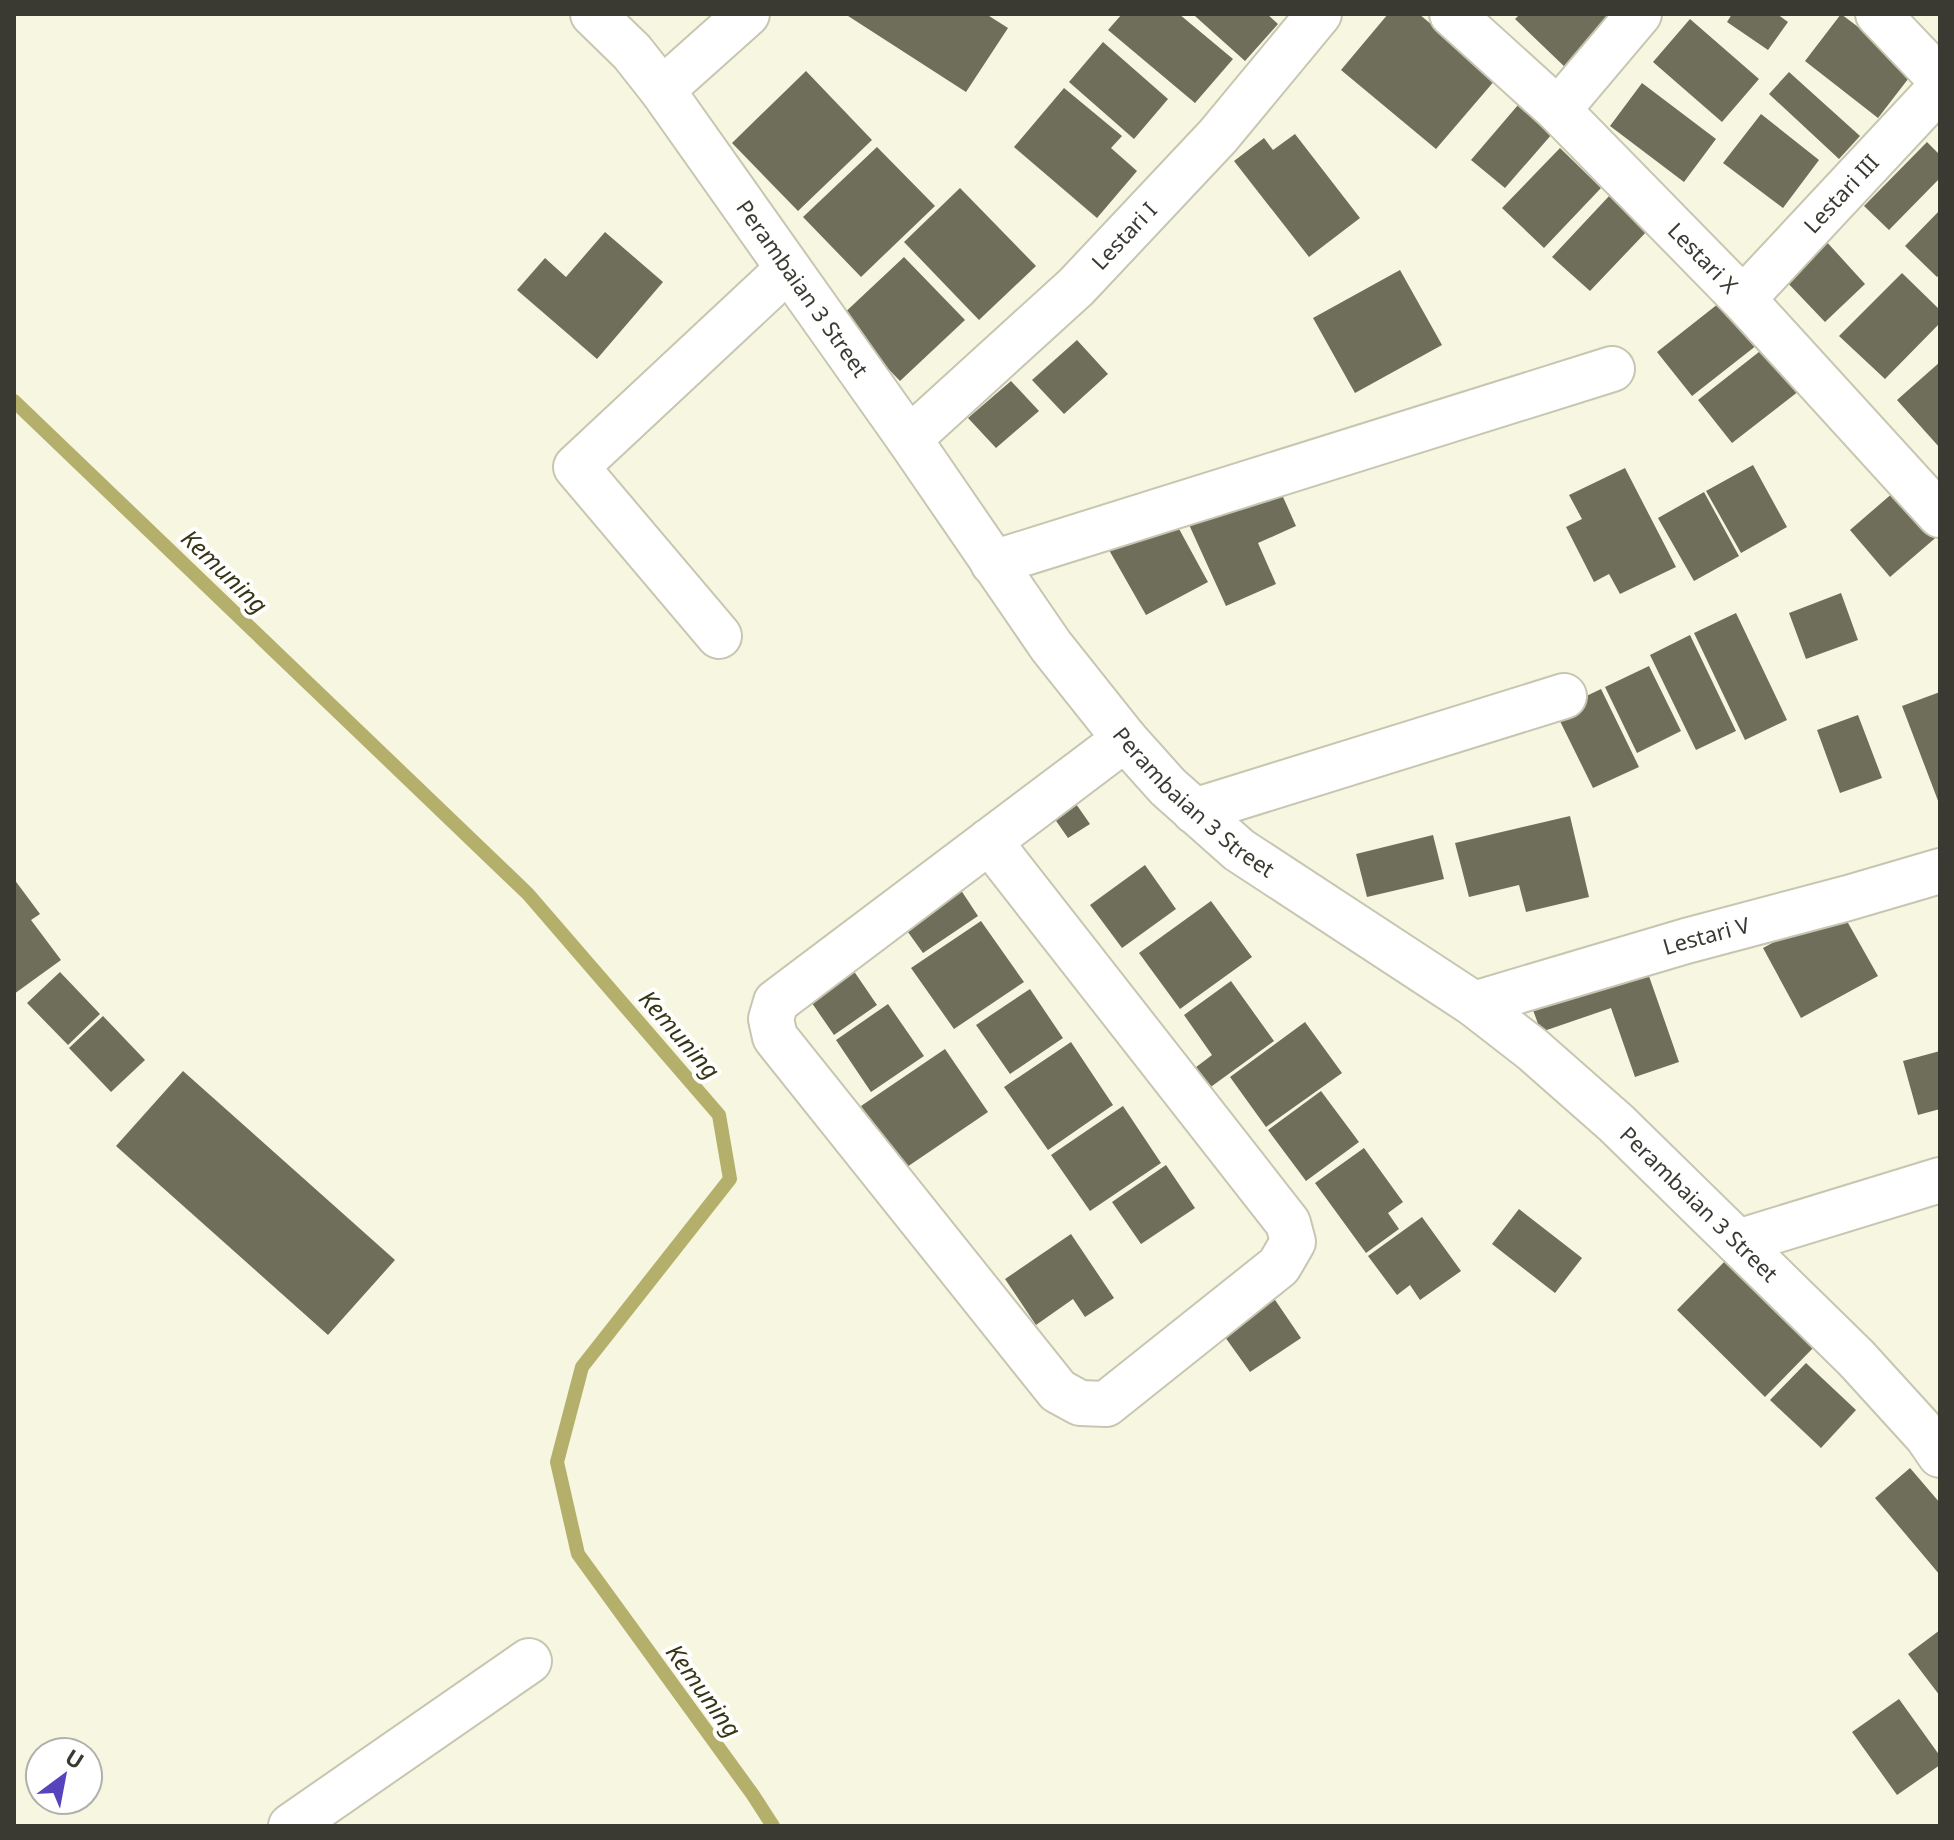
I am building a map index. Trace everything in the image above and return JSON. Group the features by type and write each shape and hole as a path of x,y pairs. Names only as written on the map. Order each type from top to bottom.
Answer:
{"street":[{"name":"Perambaian 3 Street","path":"593,14 632,52 662,90 1051,646 1125,739 1168,787 1239,850 1474,1004 1532,1049 1616,1123 1856,1358 1927,1436 1940,1455"},
{"path":"662,90 747,14"},
{"name":"Lestari I","path":"909,439 1076,287 1218,136 1319,14"},
{"name":"Lestari X","path":"1452,14 1558,110 1743,299 1940,515"},
{"path":"1558,110 1639,14"},
{"path":"1878,14 1940,79"},
{"name":"Lestari III","path":"1743,299 1940,88"},
{"path":"719,636 576,467 788,269"},
{"path":"993,563 1612,369"},
{"path":"1194,811 1564,696"},
{"path":"989,841 1288,1223 1293,1242 1279,1266 1106,1404 1080,1403 1058,1391 775,1037 771,1019 776,1002 989,841 1125,739"},
{"name":"Lestari V","path":"1474,1004 1940,871"},
{"path":"1738,1242 1940,1180"},
{"path":"291,1826 529,1661"}],"building":[{"path":"845,14 986,14 1008,28 966,92"},
{"path":"1122,14 1179,14 1233,59 1195,103 1108,30"},
{"path":"1267,14 1278,24 1245,61 1195,16"},
{"path":"1388,14 1419,14 1496,79 1436,149 1341,70"},
{"path":"1520,14 1614,14 1567,69 1515,19"},
{"path":"1732,14 1777,14 1788,22 1768,50 1727,22"},
{"path":"1841,14 1915,70 1878,118 1805,61"},
{"path":"1690,19 1759,79 1722,122 1653,62"},
{"path":"1103,42 1168,99 1134,139 1069,82"},
{"path":"806,71 872,140 798,211 732,143"},
{"path":"1789,72 1860,136 1839,159 1769,94"},
{"path":"1642,83 1716,139 1684,182 1610,126"},
{"path":"1064,88 1122,136 1111,148 1137,171 1097,218 1014,147"},
{"path":"1518,105 1552,134 1505,188 1471,160"},
{"path":"1761,114 1819,160 1783,208 1723,163"},
{"path":"1295,134 1360,218 1309,257 1234,161 1264,138 1273,150"},
{"path":"1927,142 1940,155 1940,178 1889,230 1864,206"},
{"path":"877,147 935,206 861,277 803,217"},
{"path":"1560,148 1601,188 1544,248 1502,208"},
{"path":"960,188 1036,266 979,320 904,242"},
{"path":"1611,194 1649,229 1590,291 1552,257"},
{"path":"1940,210 1940,274 1937,277 1905,246"},
{"path":"605,232 663,282 597,359 517,290 545,258 566,277"},
{"path":"1825,240 1865,284 1825,322 1784,279"},
{"path":"904,257 965,320 900,381 839,318"},
{"path":"1400,270 1442,345 1355,393 1313,318"},
{"path":"1902,273 1940,310 1940,323 1885,379 1839,336"},
{"path":"1723,300 1757,345 1692,396 1657,352"},
{"path":"1077,340 1108,374 1064,414 1032,380"},
{"path":"1764,348 1799,391 1732,443 1698,400"},
{"path":"1940,362 1940,448 1897,400"},
{"path":"1011,381 1039,411 996,448 968,418"},
{"path":"1753,465 1787,527 1741,553 1706,491"},
{"path":"1625,468 1676,567 1620,594 1609,574 1594,582 1566,527 1582,519 1569,495"},
{"path":"1275,479 1296,526 1258,543 1276,584 1226,606 1186,518"},
{"path":"1902,485 1940,534 1890,577 1850,530"},
{"path":"1704,492 1739,556 1694,581 1658,518"},
{"path":"1172,516 1208,582 1146,615 1109,550"},
{"path":"1841,593 1858,640 1806,659 1789,613"},
{"path":"1736,613 1787,720 1745,740 1694,633"},
{"path":"1690,635 1736,731 1696,750 1650,655"},
{"path":"1649,666 1681,731 1637,753 1605,687"},
{"path":"1601,689 1639,767 1593,788 1555,711"},
{"path":"1940,692 1940,806 1902,706"},
{"path":"1858,715 1882,778 1840,793 1817,730"},
{"path":"1067,791 1090,824 1068,838 1045,805"},
{"path":"1570,816 1589,897 1526,912 1519,885 1469,897 1455,843"},
{"path":"1433,835 1444,879 1367,897 1356,854"},
{"path":"1145,865 1176,909 1122,948 1090,905"},
{"path":"951,875 978,916 923,953 895,914"},
{"path":"14,879 40,914 31,920 61,960 14,994"},
{"path":"1211,901 1252,957 1180,1009 1139,953"},
{"path":"1839,907 1878,976 1801,1018 1763,948"},
{"path":"981,921 1024,982 954,1029 911,968"},
{"path":"1643,959 1679,1062 1635,1077 1611,1008 1541,1032 1529,999"},
{"path":"849,964 877,1005 834,1035 805,993"},
{"path":"60,972 100,1014 68,1045 27,1003"},
{"path":"1231,981 1274,1041 1201,1094 1187,1074 1212,1055 1184,1015"},
{"path":"1030,989 1063,1038 1010,1074 976,1025"},
{"path":"888,1004 924,1056 871,1092 836,1040"},
{"path":"103,1016 145,1060 111,1092 69,1048"},
{"path":"1305,1022 1342,1073 1266,1127 1230,1077"},
{"path":"1071,1042 1113,1105 1048,1150 1004,1087"},
{"path":"945,1049 988,1112 904,1169 861,1106"},
{"path":"1940,1051 1940,1109 1918,1115 1903,1061"},
{"path":"183,1071 395,1260 328,1335 116,1146"},
{"path":"1321,1091 1359,1142 1306,1181 1268,1130"},
{"path":"1123,1106 1161,1163 1090,1211 1051,1155"},
{"path":"1364,1148 1403,1202 1388,1213 1399,1229 1366,1253 1315,1183"},
{"path":"1166,1165 1195,1208 1141,1244 1112,1202"},
{"path":"1519,1209 1582,1258 1555,1293 1492,1244"},
{"path":"1422,1217 1461,1271 1420,1300 1410,1285 1397,1295 1368,1256"},
{"path":"1071,1234 1114,1298 1085,1317 1073,1299 1036,1325 1005,1279"},
{"path":"1728,1258 1816,1345 1765,1397 1677,1310"},
{"path":"1267,1288 1301,1338 1250,1372 1215,1323"},
{"path":"1806,1363 1856,1410 1821,1448 1770,1400"},
{"path":"1910,1468 1940,1503 1940,1575 1875,1498"},
{"path":"1940,1630 1940,1696 1908,1654"},
{"path":"1899,1699 1940,1756 1940,1765 1897,1795 1852,1732"}],"waterway":[{"name":"Kemuning","path":"14,401 528,894 719,1115 730,1179 582,1367 557,1462 578,1554 773,1826"}]}
